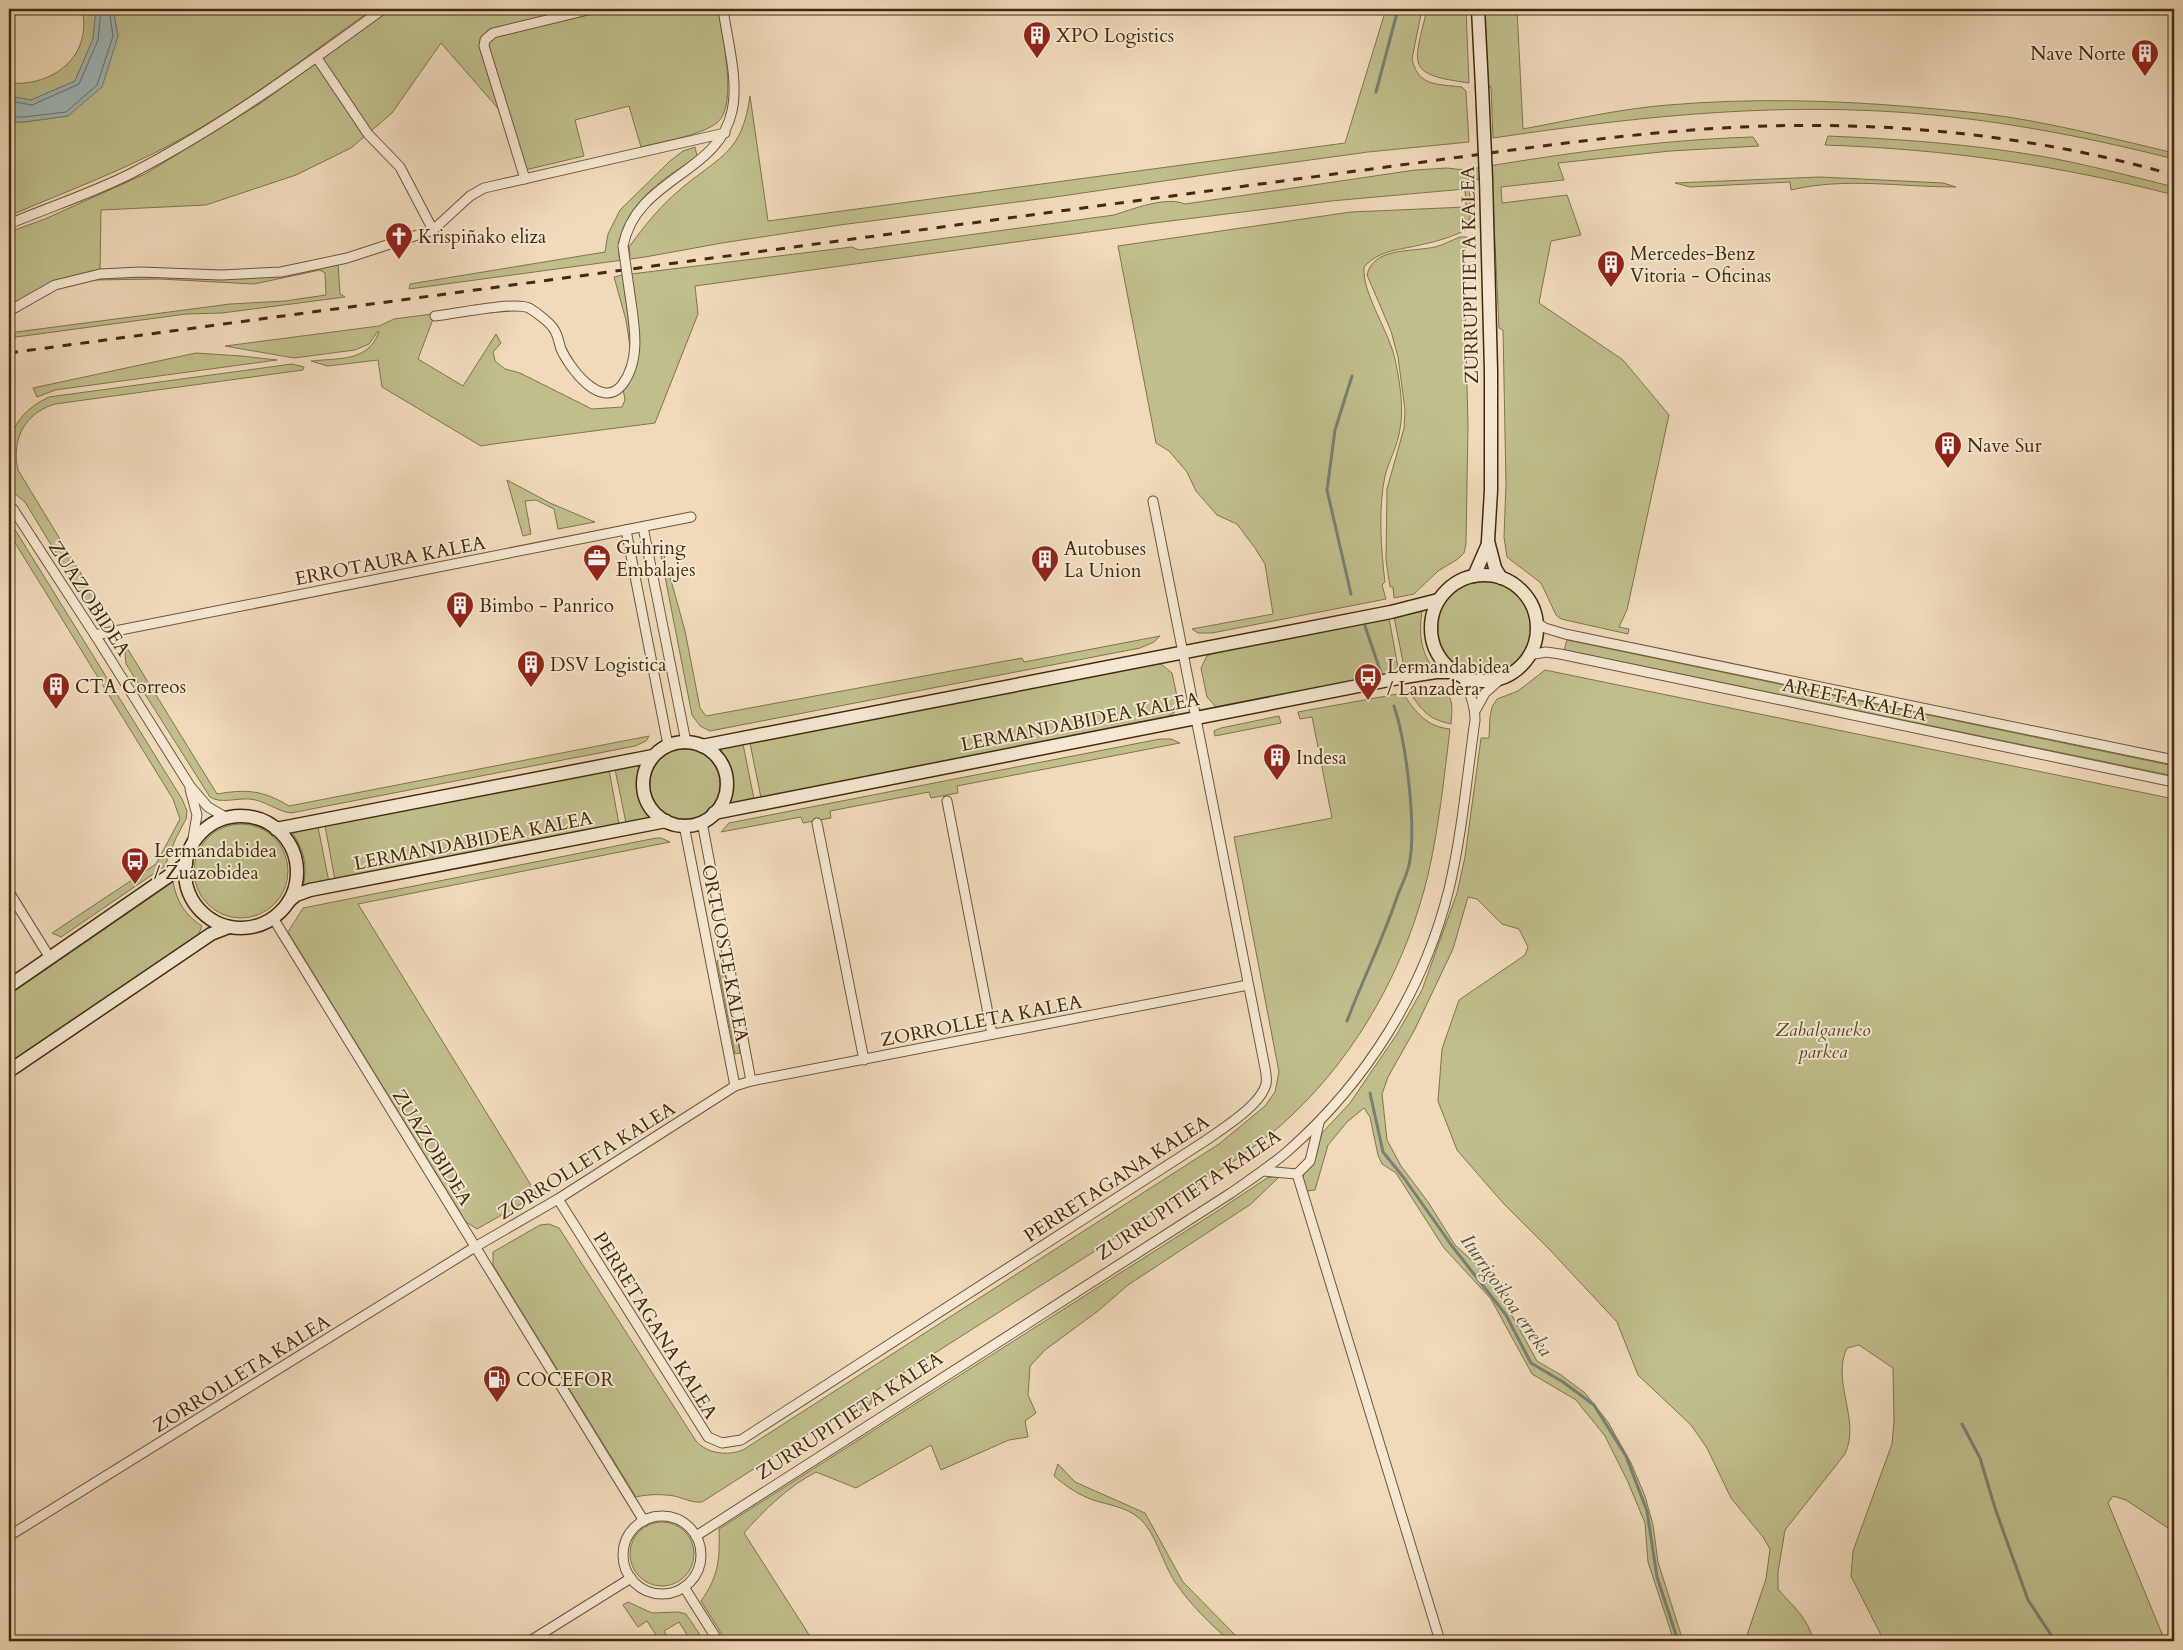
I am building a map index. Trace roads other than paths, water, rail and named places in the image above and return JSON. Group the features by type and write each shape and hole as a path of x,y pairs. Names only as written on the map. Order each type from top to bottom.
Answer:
{"street":[{"path":"9,224 130,174 219,125 317,58 383,9"},
{"path":"525,179 484,46 485,40 493,33 592,9"},
{"path":"435,316 512,306 530,308 554,329 562,350 578,375 590,386 606,393 614,391 621,386 635,354 630,288 623,246 630,225 648,200 666,184 704,157 725,133 730,121 734,99 723,9"},
{"name":"ZURRUPITIETA KALEA","path":"1478,9 1486,179 1491,371 1491,490 1488,541 1495,568 1501,578"},
{"path":"317,58 368,134 400,167 433,230"},
{"path":"9,311 55,285 100,274 140,272 221,275 281,272 347,258 433,230 470,196 484,188 725,133"},
{"name":"PERRETAGANA KALEA","path":"558,1199 708,1437 722,1444 741,1440 1205,1141 1240,1116 1263,1091 1266,1079 1153,501"},
{"name":"ZUAZOBIDEA","path":"9,505 95,635 190,786 208,807 227,818"},
{"name":"ERROTAURA KALEA","path":"95,635 691,517"},
{"path":"642,527 686,742"},
{"path":"626,530 668,746"},
{"name":"ZURRUPITIETA KALEA","path":"1474,576 1488,541"},
{"path":"1484,575 1501,578 1512,584 1525,596 1534,611 1536,639 1530,655 1517,669 1502,678 1488,681 1475,680 1457,674 1443,663 1431,639 1430,626 1438,600 1448,589 1460,581 1474,576 1484,575"},
{"path":"702,746 1391,612 1438,600"},
{"path":"642,611 659,608"},
{"name":"AREETA KALEA","path":"1536,622 1545,628 1565,634 2174,760"},
{"name":"AREETA KALEA","path":"1530,655 1546,652 1560,654 2174,782"},
{"name":"LERMANDABIDEA KALEA","path":"714,813 1404,677 1436,672 1457,674"},
{"name":"ZURRUPITIETA KALEA","path":"1457,674 1470,692 1475,711"},
{"name":"ZURRUPITIETA KALEA","path":"696,1536 1263,1171 1319,1122 1378,1050 1408,998 1425,961 1449,888 1475,711 1485,693 1502,678"},
{"path":"276,829 653,756 668,746 686,742 702,746 718,758 726,776 725,796 714,813 702,822 684,825 666,821 652,808 644,792 643,779 653,756"},
{"name":"ZUAZOBIDEA","path":"190,786 197,814 192,844"},
{"path":"947,800 992,1034"},
{"path":"227,818 253,818 265,822 276,829 292,850 296,863 297,876 289,901 272,918 259,925 244,928 229,927 211,919 193,901 187,889 186,864 192,844 207,828 227,818"},
{"name":"LERMANDABIDEA KALEA","path":"289,901 310,890 666,821"},
{"name":"ORTUOSTE KALEA","path":"702,822 752,1081"},
{"path":"817,823 864,1060"},
{"name":"ORTUOSTE KALEA","path":"684,825 735,1086"},
{"path":"9,986 186,864"},
{"path":"9,892 50,958"},
{"name":"ZUAZOBIDEA","path":"272,918 644,1521"},
{"path":"9,1071 211,934 229,927"},
{"name":"ZORROLLETA KALEA","path":"9,1536 475,1247 558,1199 735,1086 752,1081 1248,985"},
{"path":"1297,1174 1310,1161 1319,1122"},
{"path":"1263,1171 1297,1174"},
{"path":"1297,1174 1440,1641"},
{"path":"655,1517 673,1518 688,1526 696,1536 700,1544 700,1564 697,1572 684,1587 666,1594 656,1593 646,1590 631,1578 626,1570 623,1551 630,1533 644,1521 655,1517"},
{"path":"530,1641 631,1578"},
{"path":"684,1587 718,1641"}],"water":[{"path":"96,9 113,9 118,36 102,87 68,116 24,122 9,122 9,96 31,100 75,81 93,39"}],"waterway":[{"name":"Iturrigoikoa erreka","path":"1376,92 1398,9"},
{"name":"Iturrigoikoa erreka","path":"1351,594 1327,490 1335,430 1352,376"},
{"name":"Iturrigoikoa erreka","path":"1365,626 1381,673"},
{"name":"Iturrigoikoa erreka","path":"1347,1021 1386,928 1409,865 1412,829 1409,785 1403,740 1394,706"},
{"name":"Iturrigoikoa erreka","path":"1370,1093 1383,1152 1404,1178 1452,1246 1506,1315 1531,1363 1563,1382 1594,1405 1626,1456 1647,1511 1657,1577 1678,1641"},
{"path":"1962,1424 1980,1458 1995,1508 2028,1600 2055,1641"}],"railway":[{"path":"9,353 1512,150 1669,132 1779,126 1836,126 1950,132 2007,139 2063,149 2174,175"}],"place":[{"name":"XPO Logistics","path":"1037,59"},
{"name":"Nave Norte","path":"2145,77"},
{"name":"Krispiñako eliza","path":"399,260"},
{"name":"Mercedes-Benz Vitoria - Oficinas","path":"1611,288"},
{"name":"Nave Sur","path":"1948,469"},
{"name":"Guhring Embalajes","path":"597,582"},
{"name":"Autobuses La Union","path":"1045,583"},
{"name":"Bimbo - Panrico","path":"460,629"},
{"name":"DSV Logistica","path":"531,688"},
{"name":"Lermandabidea / Lanzadera","path":"1368,701"},
{"name":"CTA Correos","path":"56,710"},
{"name":"Indesa","path":"1277,781"},
{"name":"Lermandabidea / Zuazobidea","path":"135,885"},
{"name":"COCEFOR","path":"497,1403"}],"park label":[{"name":"Zabalganeko parkea","path":"1823,1040"}]}
